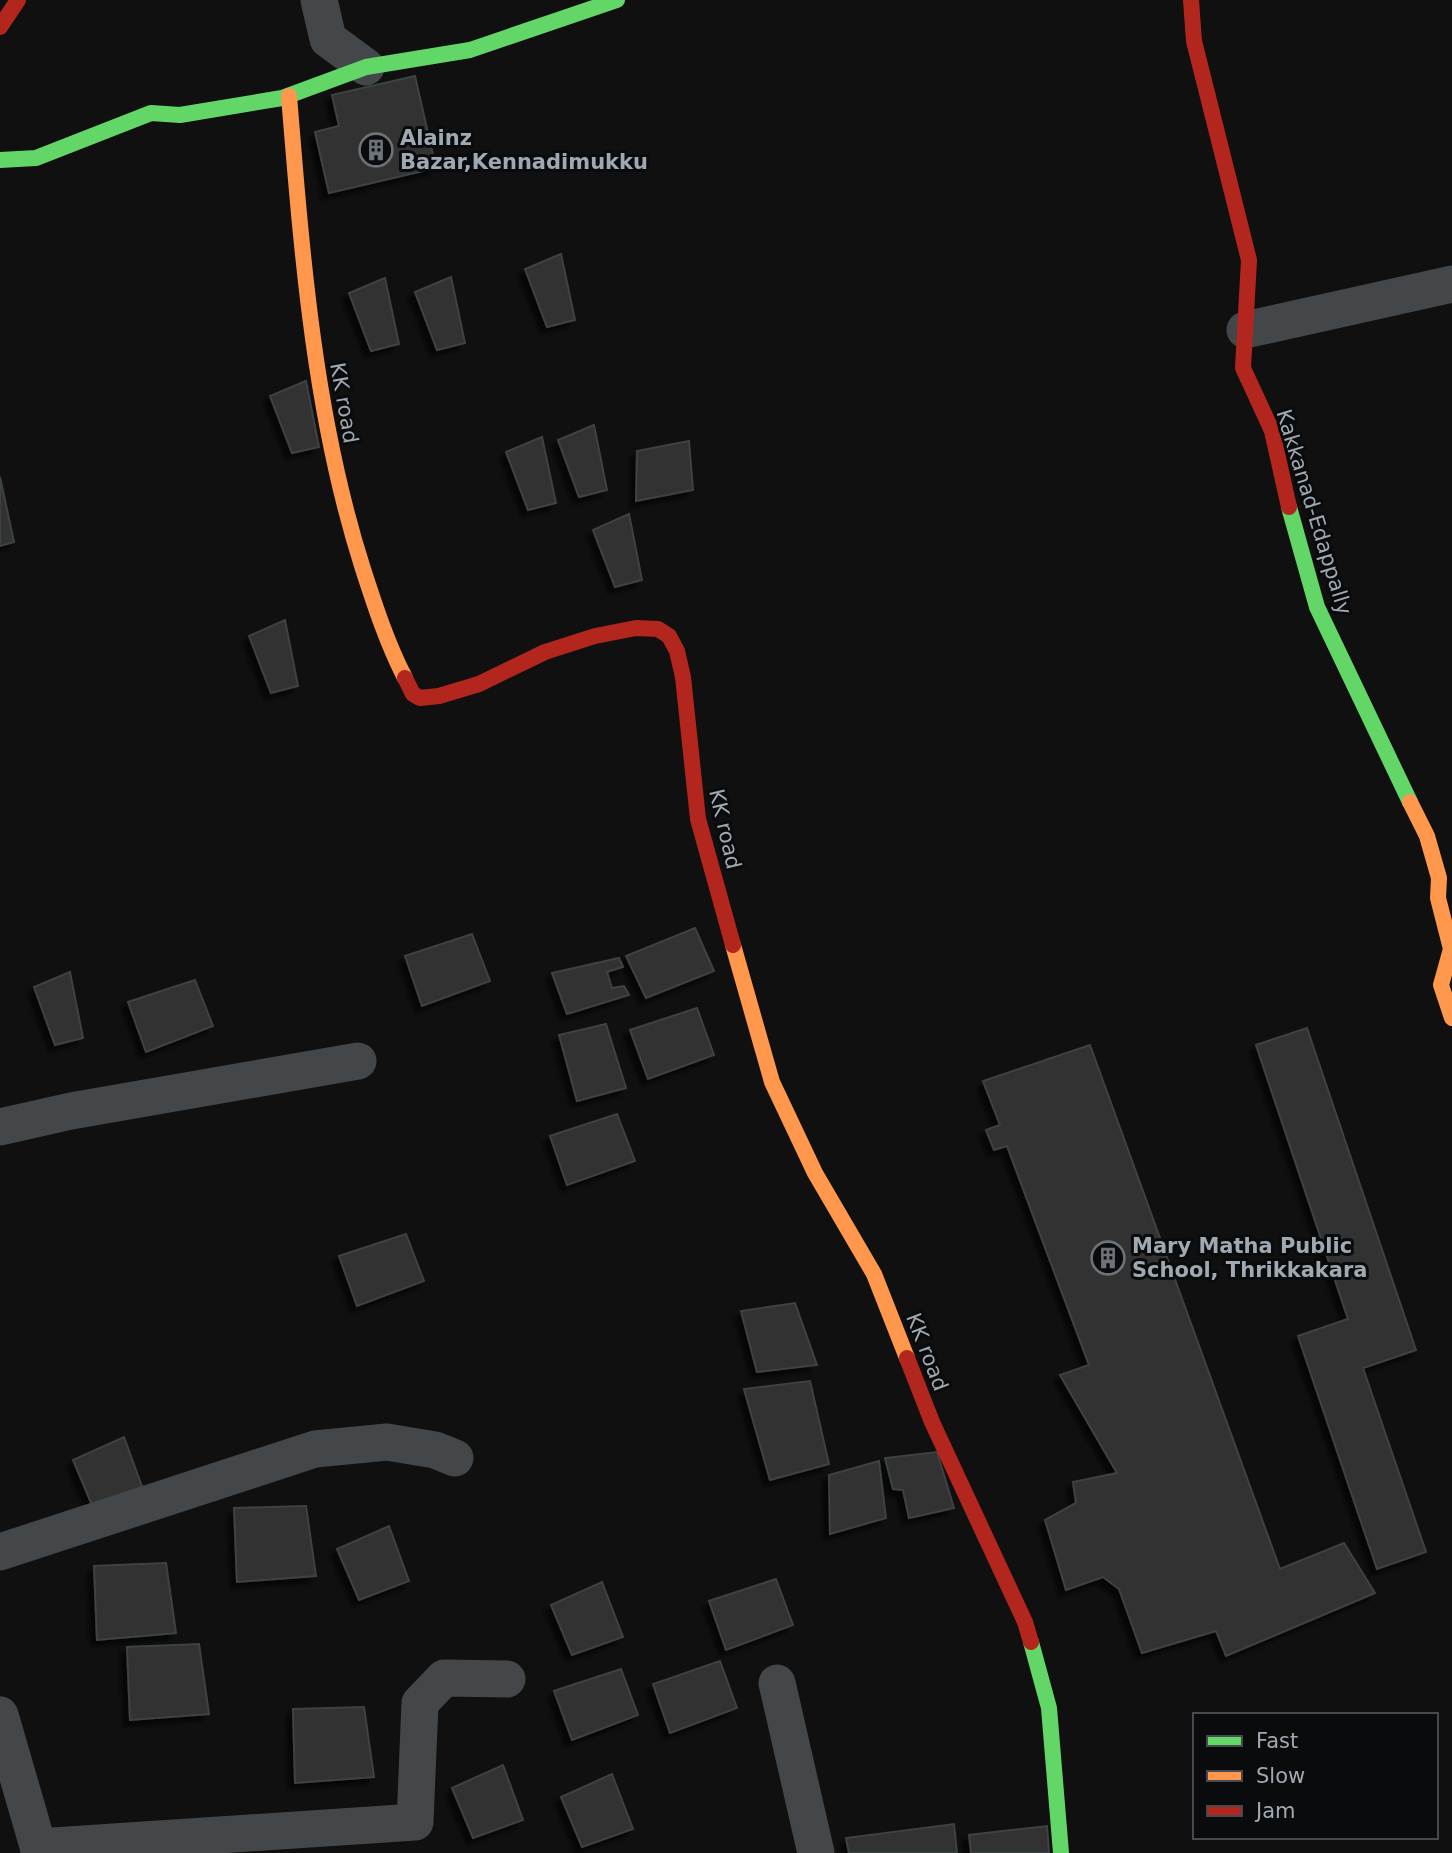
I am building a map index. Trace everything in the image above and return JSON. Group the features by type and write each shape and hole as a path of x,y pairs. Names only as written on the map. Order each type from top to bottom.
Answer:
{"street":[{"path":"0,27 18,0"},
{"path":"319,0 328,39 366,67"},
{"path":"0,160 36,158 151,113 180,115 289,96 366,67 470,50 617,0"},
{"name":"Kakkanad-Edappally","path":"1193,2 1194,41 1249,260 1243,368 1272,431 1294,528 1317,607 1427,836 1439,878 1438,898 1451,949 1441,985 1452,1018"},
{"name":"KK road","path":"289,96 303,273 334,466 343,506 388,645 413,694 420,698 458,691 545,652 636,628 658,629 669,636 677,651 688,714 698,819 764,1056 791,1126 873,1274 937,1433 1026,1622 1049,1708 1062,1853"},
{"path":"1245,330 1452,285"},
{"path":"0,1127 71,1111 358,1061"},
{"path":"0,1552 315,1449 387,1442 435,1450 455,1458"},
{"path":"0,1715 39,1850 415,1822 420,1703 444,1678 507,1679"},
{"path":"777,1683 816,1853"}],"building":[{"name":"Alainz Bazar,Kennadimukku","path":"415,76 436,168 329,193 315,132 339,126 332,95"},
{"path":"561,254 575,320 547,327 525,269"},
{"path":"451,277 465,343 437,350 415,292"},
{"path":"385,278 399,344 371,351 349,293"},
{"path":"306,381 319,447 292,453 270,396"},
{"path":"594,425 607,490 579,497 558,440"},
{"path":"542,437 556,503 528,510 506,452"},
{"path":"689,441 693,490 636,501 637,451"},
{"path":"0,477 14,542 0,546"},
{"path":"629,514 642,580 615,587 593,530"},
{"path":"285,620 298,686 271,693 249,636"},
{"path":"695,928 714,971 646,998 626,956"},
{"path":"472,934 490,981 422,1006 405,956"},
{"path":"619,958 623,967 607,972 612,988 624,986 629,995 567,1014 552,973"},
{"path":"70,972 83,1038 55,1045 34,987"},
{"path":"195,980 213,1026 146,1052 128,1002"},
{"path":"697,1008 714,1055 648,1079 630,1030"},
{"path":"606,1024 626,1088 577,1101 559,1035"},
{"path":"1307,1028 1416,1350 1363,1368 1426,1552 1377,1569 1298,1336 1348,1319 1256,1045"},
{"name":"Mary Matha Public School, Thrikkakara","path":"1090,1045 1280,1569 1344,1543 1375,1593 1226,1656 1216,1631 1142,1653 1119,1589 1103,1577 1066,1590 1045,1520 1076,1503 1073,1482 1117,1473 1060,1375 1089,1365 1007,1146 994,1150 986,1130 1000,1125 983,1081"},
{"path":"617,1114 635,1161 567,1185 550,1136"},
{"path":"406,1234 424,1281 357,1306 339,1256"},
{"path":"795,1303 817,1365 757,1372 741,1311"},
{"path":"810,1381 829,1464 770,1480 744,1389"},
{"path":"124,1437 144,1492 94,1510 73,1460"},
{"path":"937,1452 954,1508 909,1518 903,1490 893,1489 885,1458"},
{"path":"879,1461 886,1518 830,1534 829,1475"},
{"path":"306,1506 316,1576 237,1582 234,1508"},
{"path":"389,1526 409,1581 359,1600 337,1549"},
{"path":"166,1563 176,1633 97,1640 94,1566"},
{"path":"776,1579 793,1625 726,1650 709,1601"},
{"path":"602,1582 623,1637 572,1655 551,1605"},
{"path":"199,1644 209,1714 130,1720 127,1647"},
{"path":"720,1661 737,1708 670,1733 653,1684"},
{"path":"621,1669 638,1715 572,1740 554,1691"},
{"path":"364,1707 374,1777 295,1783 293,1709"},
{"path":"503,1765 523,1820 473,1838 452,1788"},
{"path":"612,1774 633,1829 582,1847 561,1797"},
{"path":"954,1824 957,1853 849,1853 846,1838"},
{"path":"1047,1826 1049,1853 971,1853 969,1835"}],"traffic: fast":[{"path":"0,160 36,158 151,113 180,115 282,98 366,67 470,50 617,0"},
{"path":"1289,507 1317,607 1410,802"},
{"path":"1031,1642 1049,1708 1061,1853"}],"traffic: slow":[{"path":"289,96 305,275 321,394 346,511 363,569 387,638 405,678"},
{"path":"1410,802 1427,836 1439,878 1438,898 1451,949 1441,985 1452,1018"},
{"path":"733,945 772,1082 815,1173 874,1274 907,1358"}],"traffic: jam":[{"path":"0,27 18,0"},
{"path":"1191,0 1194,41 1249,260 1243,368 1272,431 1289,507"},
{"path":"405,678 413,694 420,698 439,696 479,684 545,652 595,636 636,628 658,629 669,636 677,651 683,677 698,819 733,945"},
{"path":"907,1358 932,1422 1025,1622 1031,1642"}],"place":[{"name":"Alainz Bazar,Kennadimukku","path":"376,150"},
{"name":"Mary Matha Public School, Thrikkakara","path":"1108,1258"}]}
